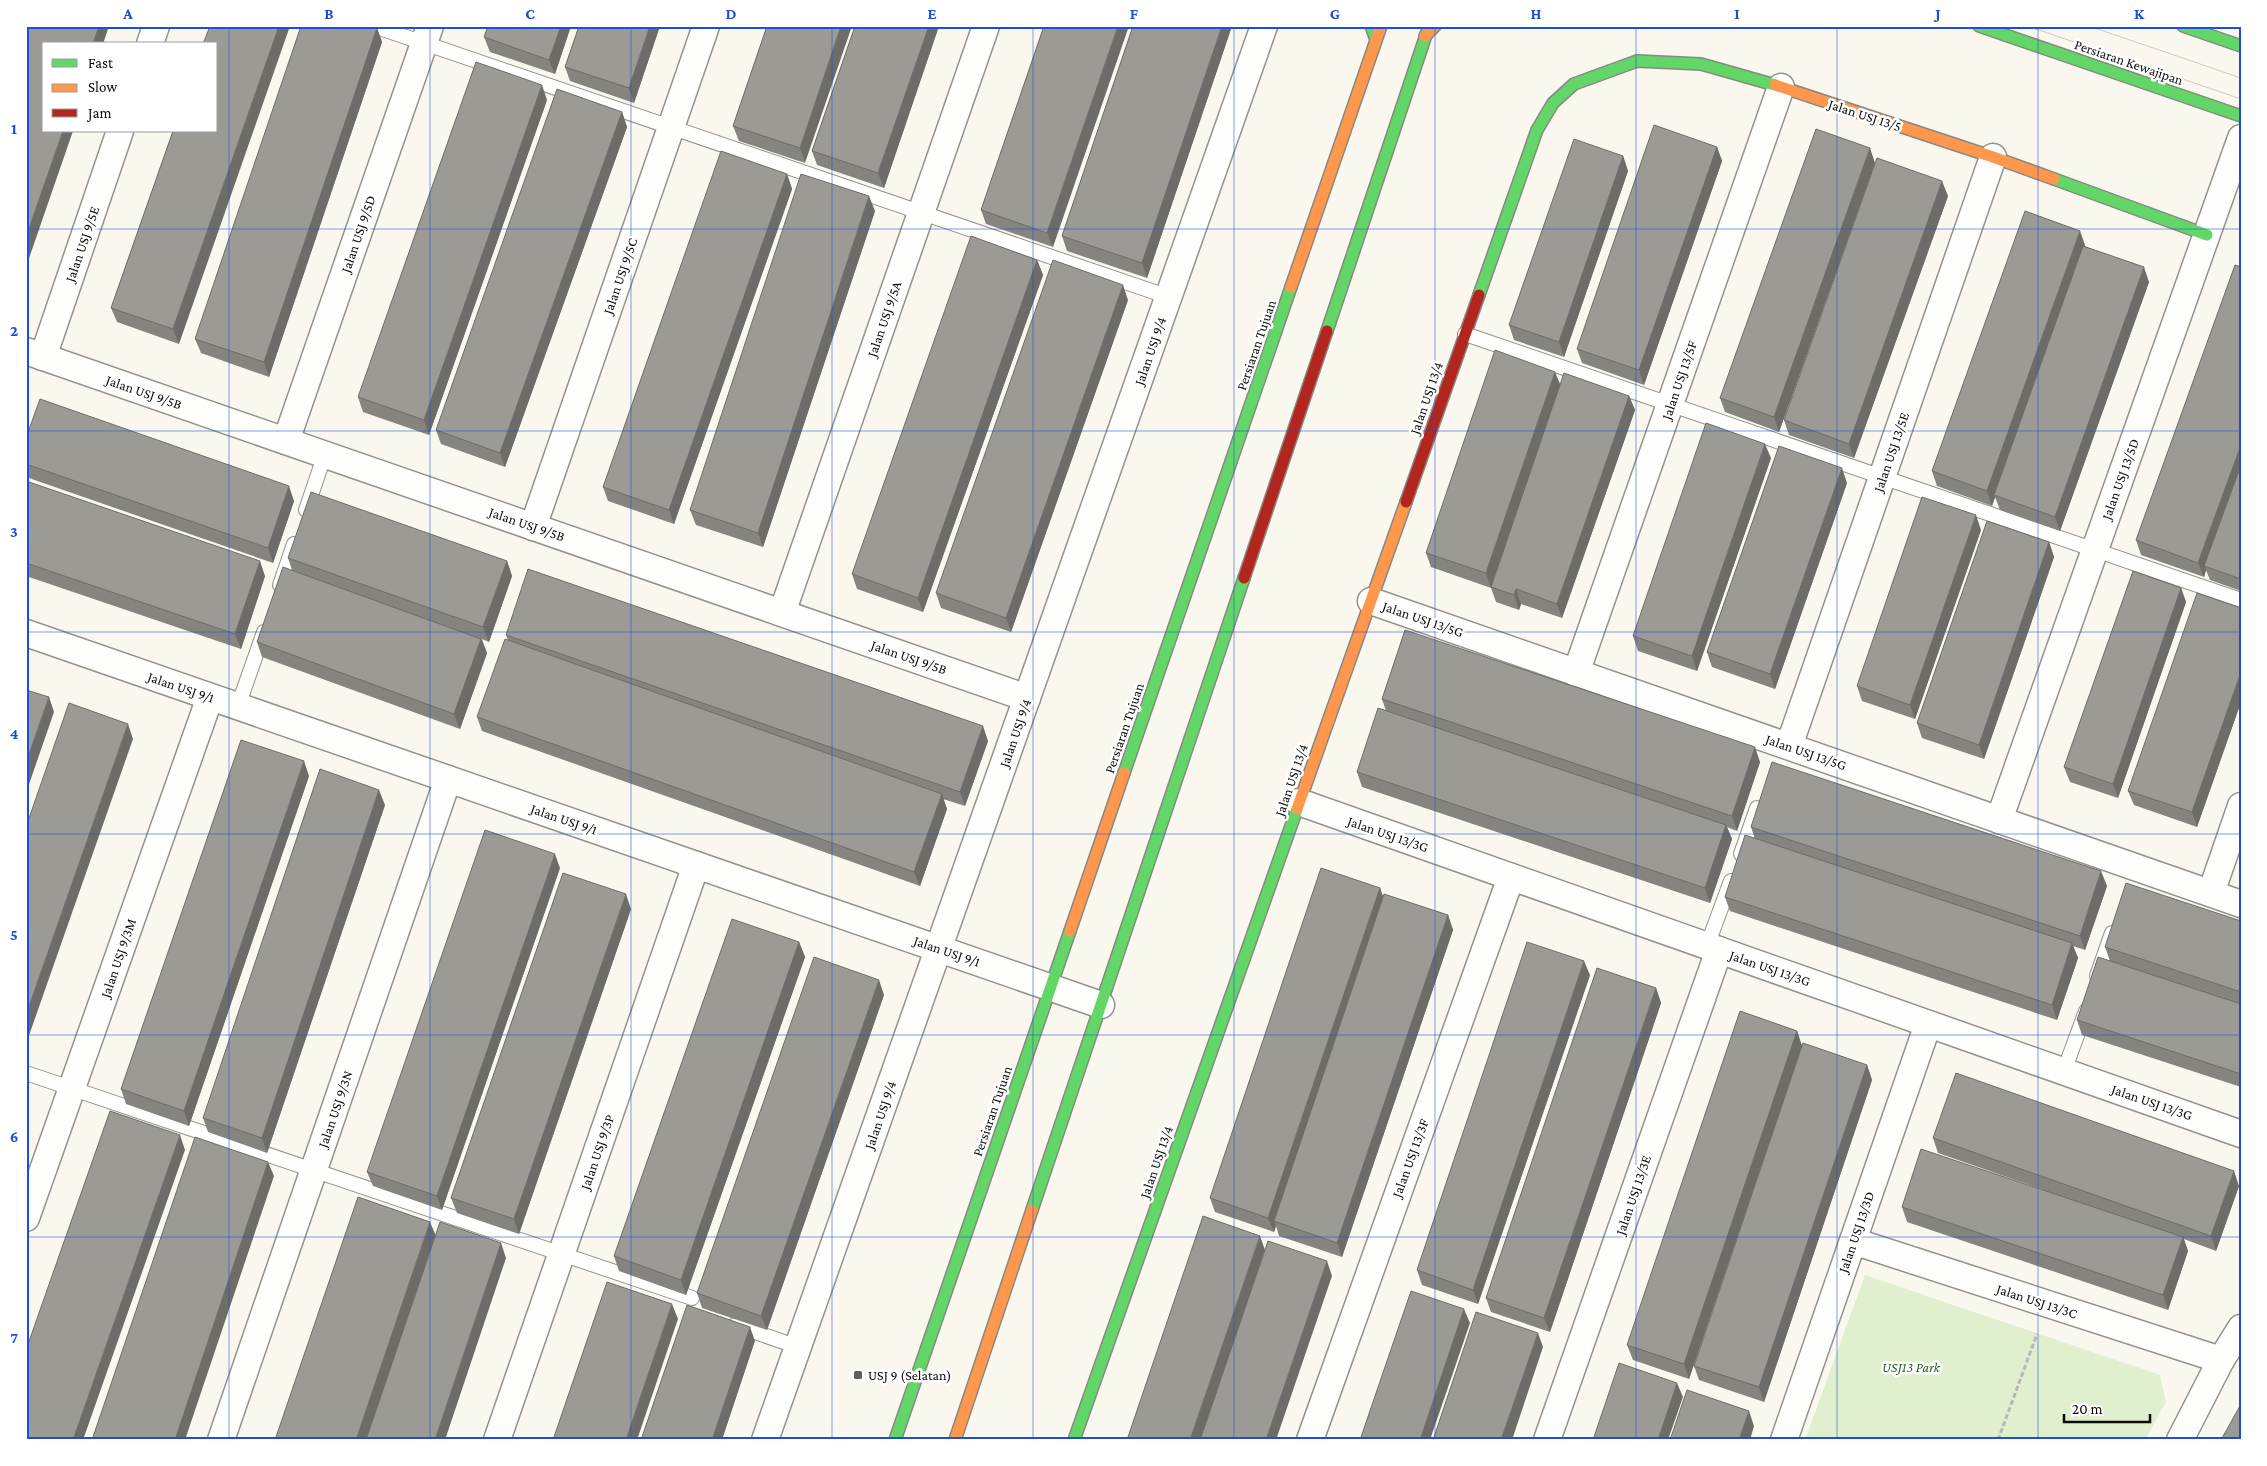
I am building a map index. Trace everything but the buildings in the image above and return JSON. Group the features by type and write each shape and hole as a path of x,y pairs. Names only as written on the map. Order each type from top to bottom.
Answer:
{"main road":[{"path":"1371,26 1376,40"},
{"name":"Persiaran Tujuan","path":"895,1440 1381,26"},
{"path":"955,1440 1427,31 1436,26"},
{"name":"Persiaran Kewajipan","path":"1979,26 2241,116"},
{"path":"2183,26 2241,46"},
{"name":"Jalan USJ 13/5","path":"1537,130 1553,103 1574,84 1636,61 1701,64 1781,87 1993,157 2207,235"},
{"name":"Jalan USJ 13/4","path":"1074,1440 1537,130"}],"street":[{"path":"151,42 156,26"},
{"name":"Jalan USJ 9/5C","path":"533,527 706,26"},
{"name":"Jalan USJ 9/5A","path":"782,613 986,26"},
{"name":"Jalan USJ 9/4","path":"766,1440 1264,26"},
{"name":"Jalan USJ 9/5D","path":"286,441 427,35"},
{"name":"Jalan USJ 13/5F","path":"1576,673 1781,87"},
{"name":"Jalan USJ 9/5E","path":"35,354 120,132"},
{"name":"Jalan USJ 13/5D","path":"1999,820 2207,235 2230,205 2241,138"},
{"name":"Jalan USJ 13/5E","path":"1782,748 1883,477 1993,157"},
{"name":"Jalan USJ 9/5B","path":"35,354 1027,698"},
{"name":"Jalan USJ 13/5G","path":"1371,601 1782,748 1999,820 2133,871 2241,904"},
{"name":"Jalan USJ 9/1","path":"26,633 1101,1005"},
{"name":"Jalan USJ 9/3M","path":"26,1218 210,697"},
{"name":"Jalan USJ 9/3N","path":"221,1440 448,779"},
{"name":"Jalan USJ 13/3G","path":"1299,802 2241,1134"},
{"path":"2211,894 2241,806"},
{"name":"Jalan USJ 9/3P","path":"497,1440 696,865"},
{"name":"Jalan USJ 13/3F","path":"1310,1440 1511,877"},
{"name":"Jalan USJ 13/3E","path":"1547,1440 1713,948"},
{"name":"Jalan USJ 13/3D","path":"1784,1440 1928,1024"},
{"name":"Jalan USJ 13/3C","path":"1853,1241 2221,1360"},
{"path":"2180,1440 2221,1360 2241,1328"}],"lane":[{"path":"374,26 427,35 671,128 1169,297"},
{"path":"1465,334 2241,600"},
{"path":"277,594 325,454"},
{"path":"238,706 267,622"},
{"path":"1713,948 1761,799"},
{"path":"2064,1071 2116,921"},
{"path":"26,1073 562,1254 693,1306"},
{"path":"725,1321 798,1346"}],"path":[{"path":"1998,1440 2037,1334"}],"green space":[{"name":"USJ13 Park","path":"1865,1275 2160,1375 2166,1402 2145,1440 1805,1440"}],"tram line":[{"path":"2027,26 2241,99"},
{"path":"2089,26 2241,78"}],"traffic: fast":[{"path":"1371,26 1376,40"},
{"path":"1327,331 1429,26"},
{"path":"1979,26 2241,116"},
{"path":"2183,26 2241,46"},
{"path":"1479,295 1537,130 1553,103 1574,84 1637,61 1701,64 1775,85"},
{"path":"2054,179 2207,235"},
{"path":"1124,773 1291,287"},
{"path":"1032,1210 1244,578"},
{"path":"1074,1440 1297,809"},
{"path":"895,1440 1070,931"}],"traffic: slow":[{"path":"1291,287 1381,26"},
{"path":"1425,36 1435,26"},
{"path":"1775,85 2054,179"},
{"path":"1297,809 1406,502"},
{"path":"1070,931 1124,773"},
{"path":"955,1440 1032,1210"}],"traffic: jam":[{"path":"1406,502 1479,295"},
{"path":"1244,578 1327,331"}],"place":[{"name":"USJ 9 (Selatan)","path":"858,1375"}]}
